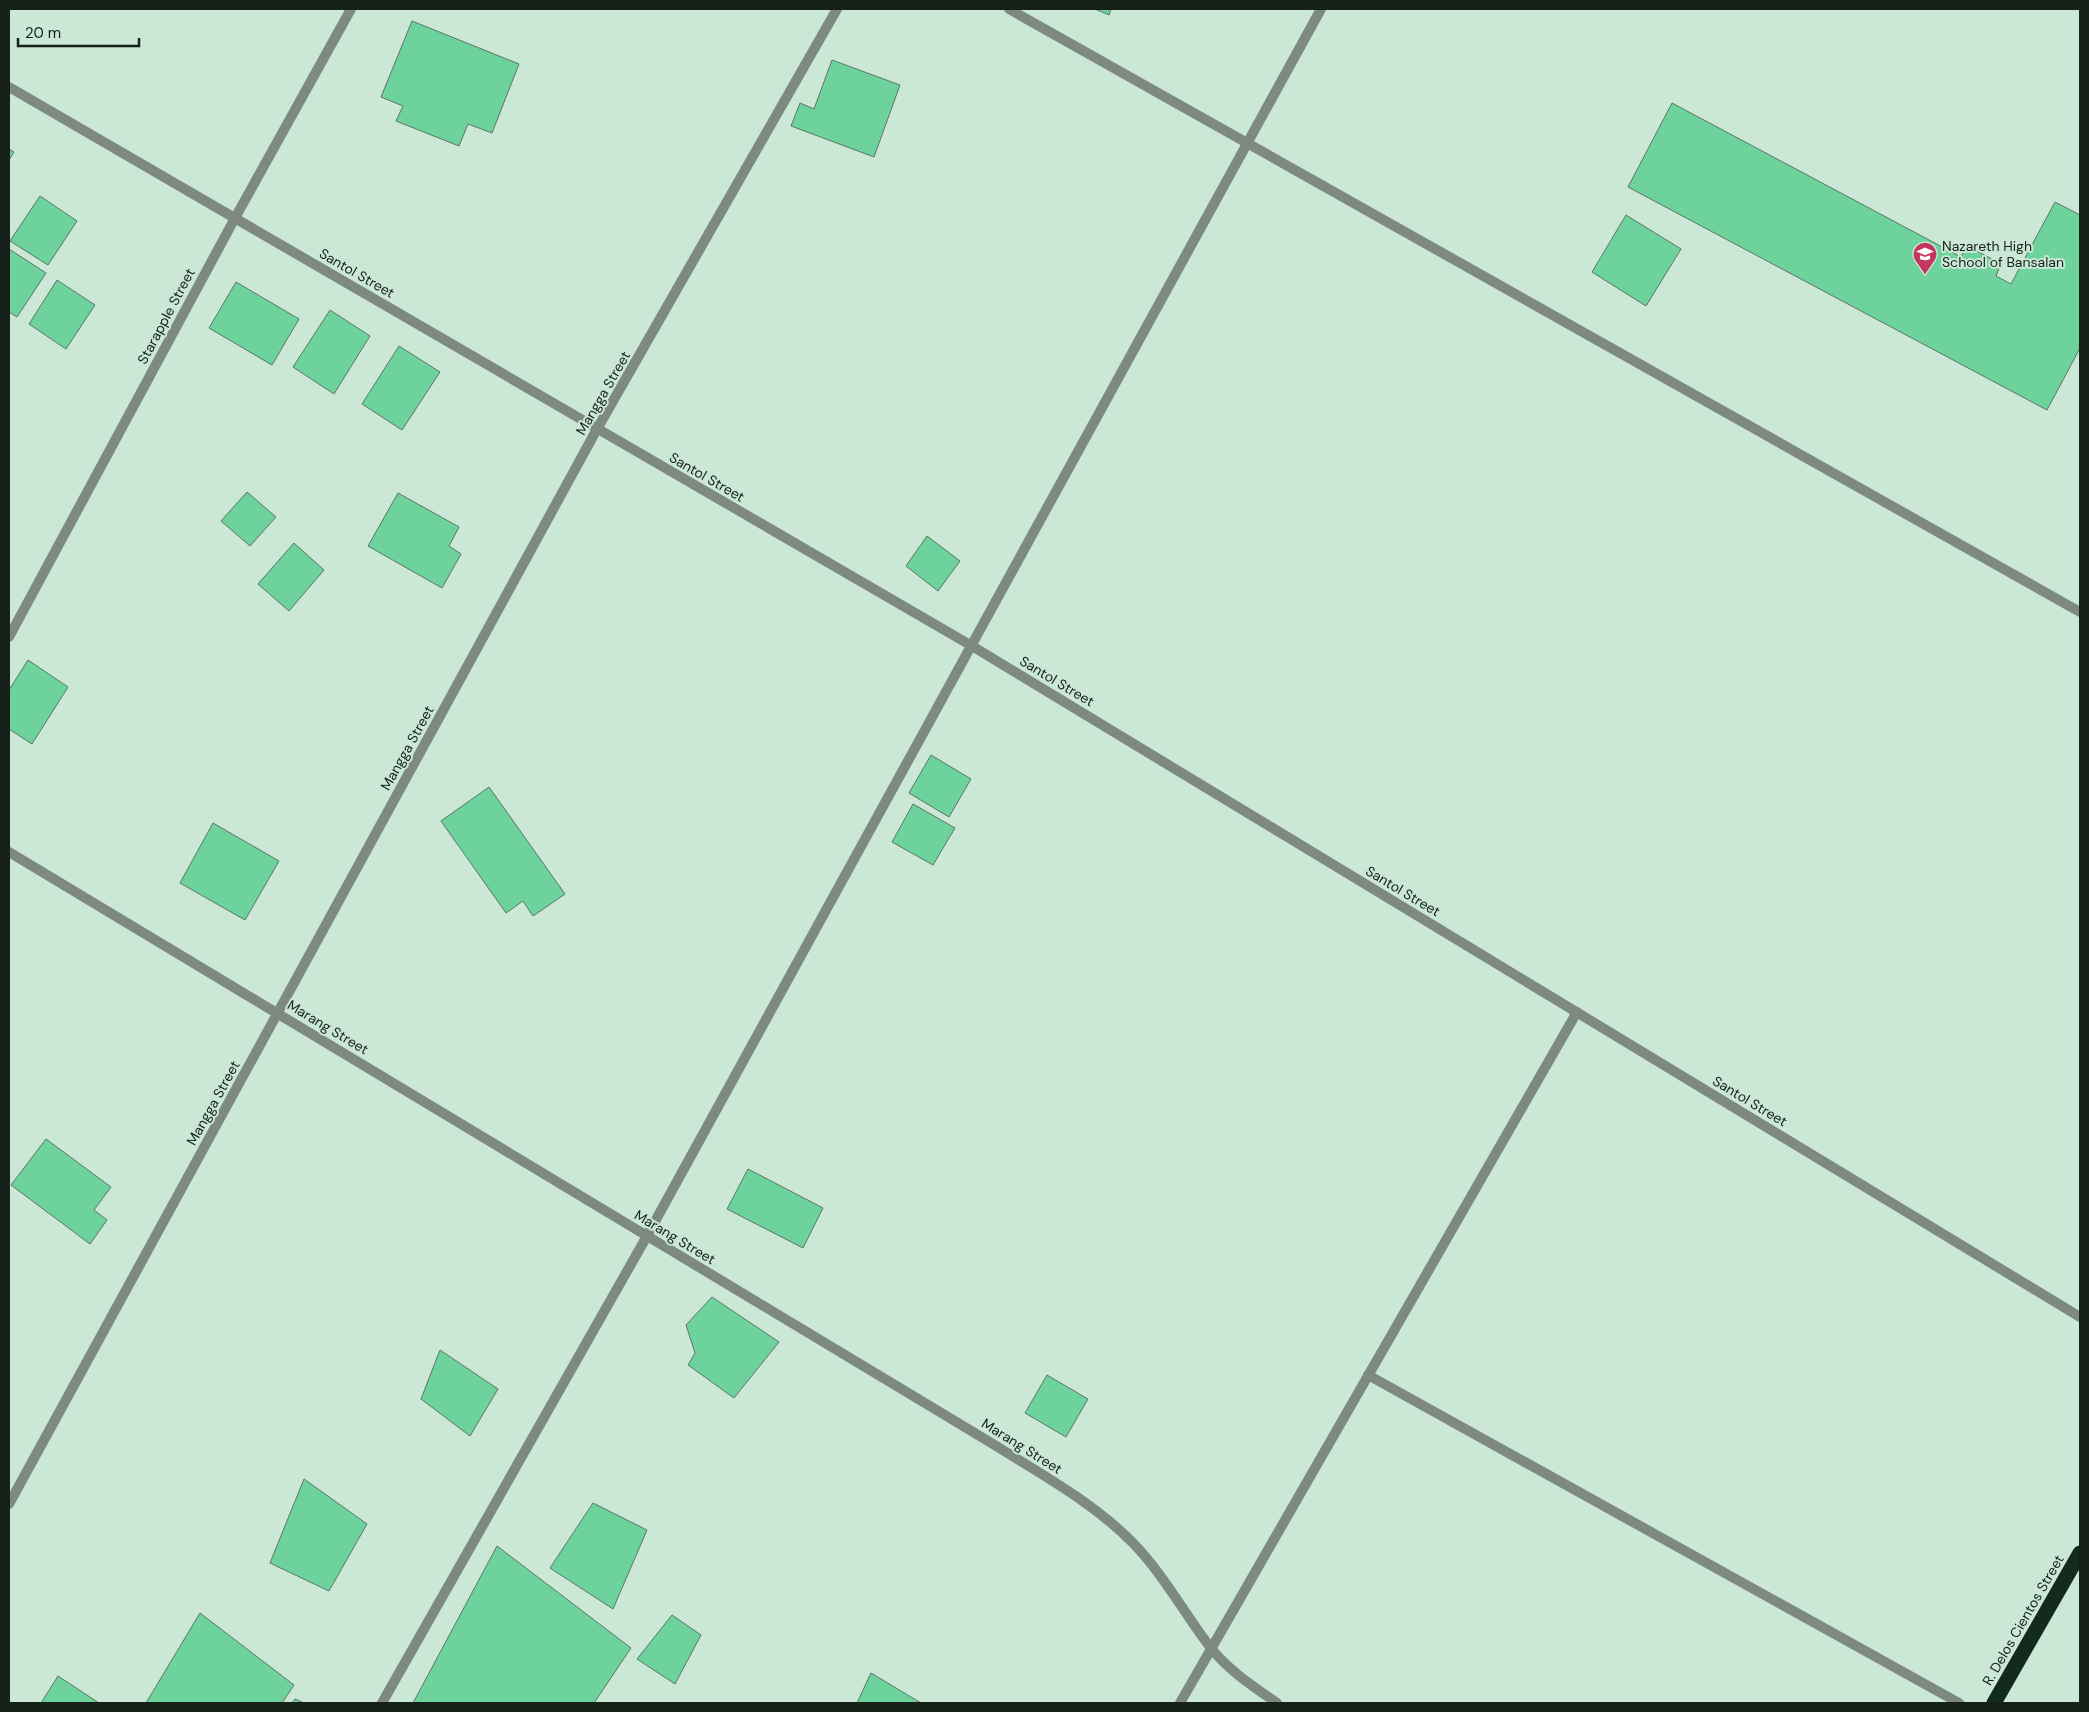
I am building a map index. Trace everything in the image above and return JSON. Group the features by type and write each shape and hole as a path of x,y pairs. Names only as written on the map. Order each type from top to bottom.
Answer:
{"highway":[{"name":"R. Delos Cientos Street","path":"1994,1703 2080,1553"}],"street":[{"name":"Starapple Street","path":"9,637 235,218 351,9"},
{"name":"Mangga Street","path":"9,1504 597,429 837,9"},
{"path":"1009,9 2080,612"},
{"path":"382,1703 647,1236 1321,9"},
{"name":"Santol Street","path":"9,87 972,646 2080,1317"},
{"name":"Marang Street","path":"9,852 993,1444 1077,1497 1133,1543 1174,1592 1211,1648 1246,1682 1277,1703"},
{"path":"1180,1703 1577,1012"},
{"path":"1368,1375 1959,1703"}],"building":[{"path":"1095,9 1111,9 1109,15"},
{"path":"412,21 519,64 492,133 468,124 459,146 396,121 403,106 381,97"},
{"path":"832,60 900,85 874,157 791,126 800,103 814,109"},
{"path":"1672,103 1961,257 1966,245 2001,264 1996,276 2011,284 2055,202 2080,215 2080,348 2047,410 1628,187"},
{"path":"9,149 14,152 9,160"},
{"path":"40,196 77,221 48,265 10,241"},
{"path":"1626,215 1681,249 1646,306 1592,272"},
{"path":"9,249 46,273 17,317 9,312"},
{"path":"57,280 95,305 66,349 29,324"},
{"path":"236,282 299,319 272,365 209,328"},
{"path":"330,310 370,336 334,394 293,367"},
{"path":"399,346 440,372 402,430 362,404"},
{"path":"247,492 276,517 250,546 221,521"},
{"path":"398,493 459,527 449,546 461,554 442,588 368,546"},
{"path":"927,536 960,561 938,591 906,566"},
{"path":"294,543 324,570 289,611 258,584"},
{"path":"28,660 68,687 32,744 9,729 9,690"},
{"path":"931,755 971,779 949,817 909,793"},
{"path":"489,787 565,894 533,916 523,901 506,913 441,821"},
{"path":"913,804 955,828 933,865 892,842"},
{"path":"213,823 279,861 245,920 180,883"},
{"path":"46,1139 111,1187 94,1210 107,1220 90,1244 11,1185"},
{"path":"748,1169 823,1208 803,1248 727,1209"},
{"path":"712,1297 779,1342 734,1398 688,1365 695,1353 686,1325"},
{"path":"440,1350 498,1389 470,1436 421,1399"},
{"path":"1047,1375 1088,1399 1066,1437 1025,1413"},
{"path":"304,1479 367,1524 329,1591 270,1563"},
{"path":"593,1503 647,1530 613,1609 550,1568"},
{"path":"497,1546 631,1648 594,1703 413,1703"},
{"path":"200,1613 294,1685 282,1703 146,1703"},
{"path":"672,1615 701,1635 675,1684 637,1659"},
{"path":"871,1673 921,1703 857,1703"},
{"path":"58,1676 99,1703 41,1703"},
{"path":"295,1699 304,1703 292,1703"}],"place":[{"name":"Nazareth High School of Bansalan","path":"1925,275"}]}
